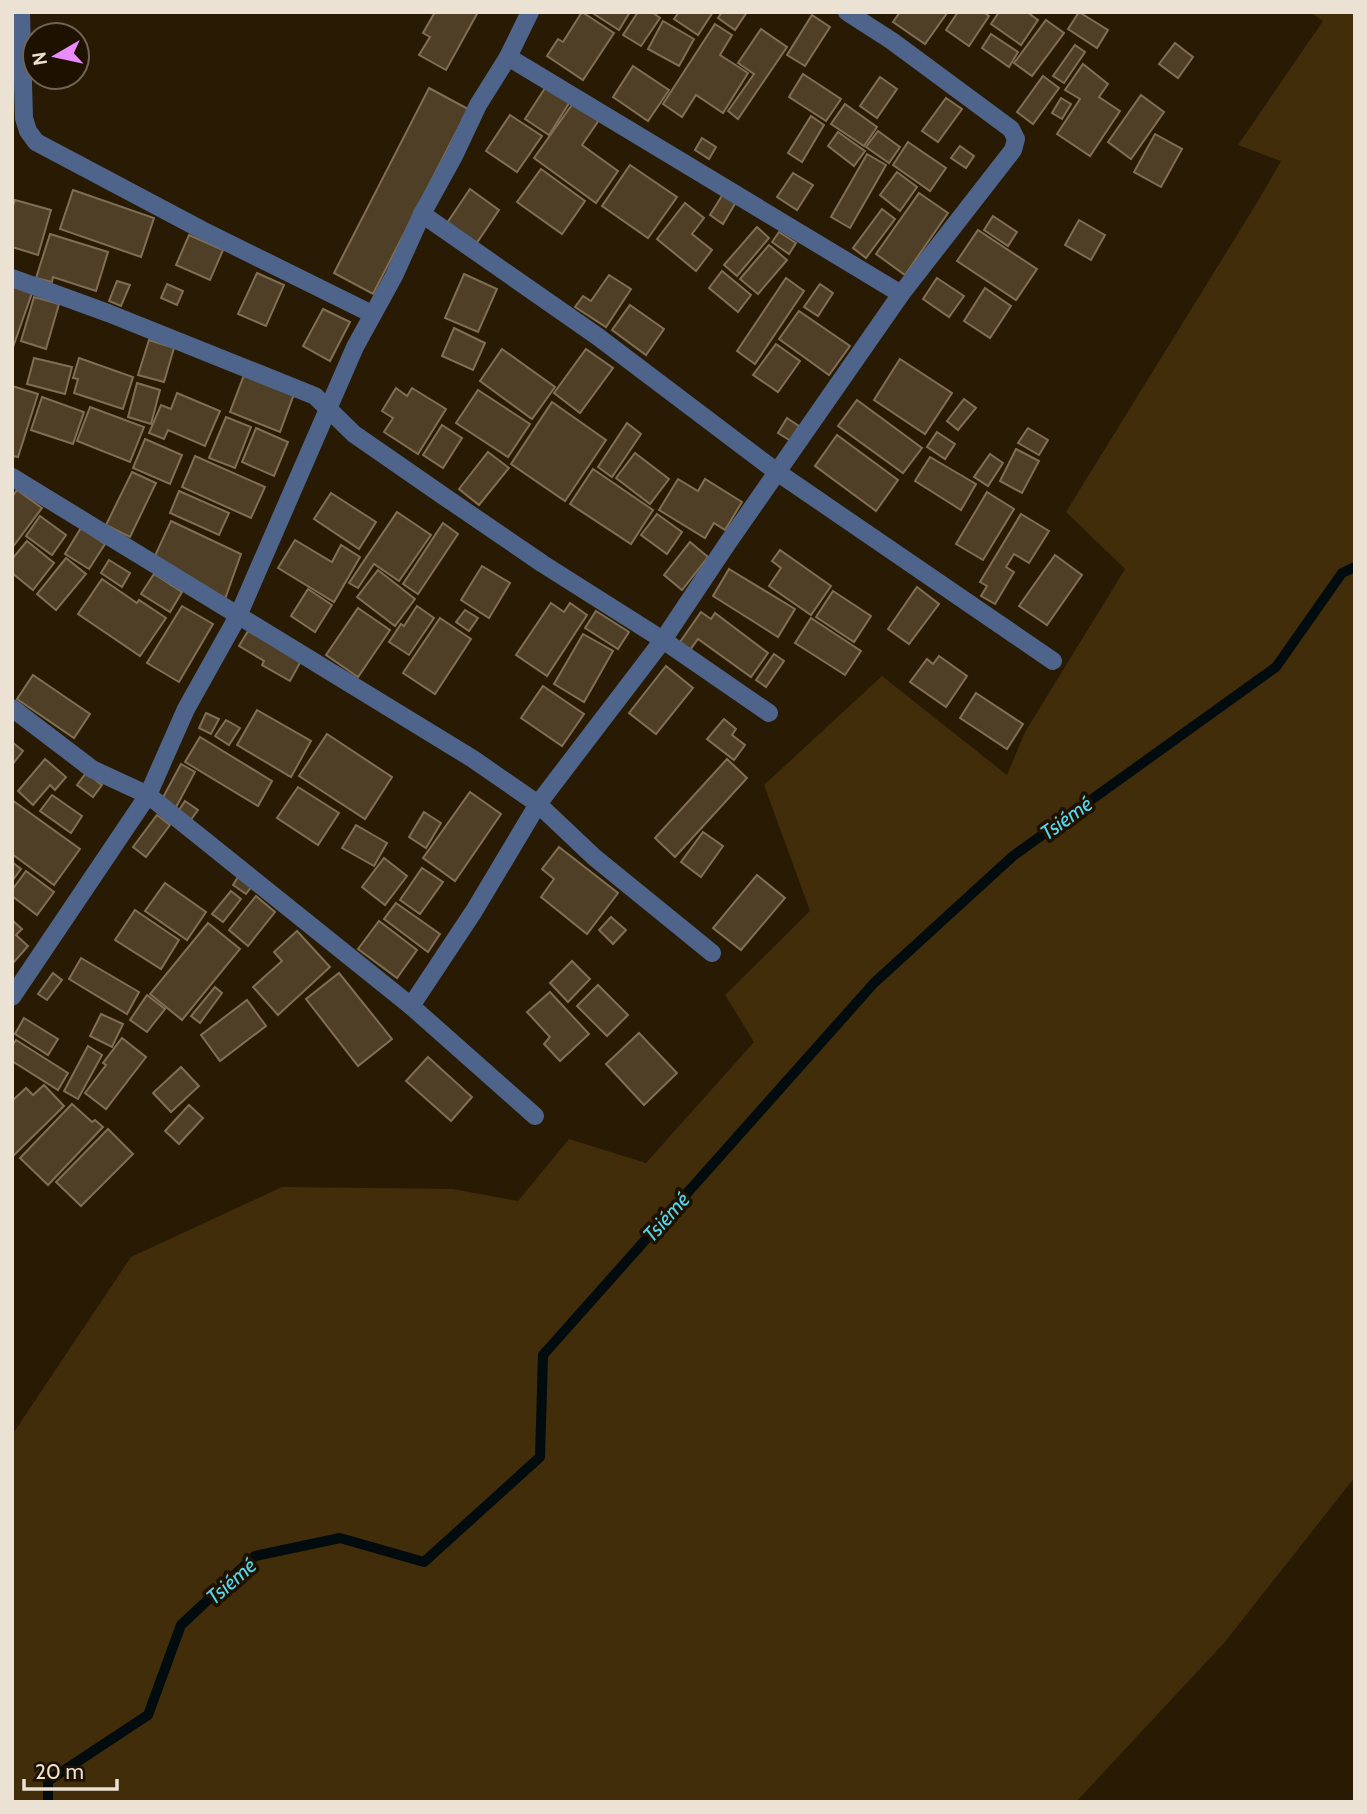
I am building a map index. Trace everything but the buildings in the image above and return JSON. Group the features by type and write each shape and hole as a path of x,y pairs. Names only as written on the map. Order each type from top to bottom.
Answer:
{"street":[{"path":"21,12 17,51 24,118 28,131 36,142 202,230 372,314"},
{"path":"12,997 148,795 186,709 238,616 328,407 372,314 394,276 422,214 478,105 508,57 530,12"},
{"path":"411,1006 474,911 538,804 663,640 901,294 1013,150 1016,139 1012,129 892,41 847,12"},
{"path":"508,57 901,294"},
{"path":"422,214 597,336 777,472 1053,661"},
{"path":"12,278 315,396 354,434 543,564 663,640 769,713"},
{"path":"12,477 473,759 538,804 594,857 712,953"},
{"path":"12,708 92,769 148,795 411,1006 535,1116"}],"shaded area":[{"path":"1310,12 1355,12 1355,1477 1224,1643 1076,1802 12,1802 12,1435 131,1257 282,1187 453,1189 518,1201 569,1139 646,1163 754,1042 725,995 810,911 764,785 882,676 1007,775 1025,732 1125,569 1066,512 1281,161 1238,145 1323,21"}],"waterway":[{"name":"Tsiémé","path":"48,1802 48,1781 148,1715 181,1625 255,1556 340,1538 424,1562 540,1457 543,1355 874,983 1013,856 1276,667 1342,573 1355,567"}]}
